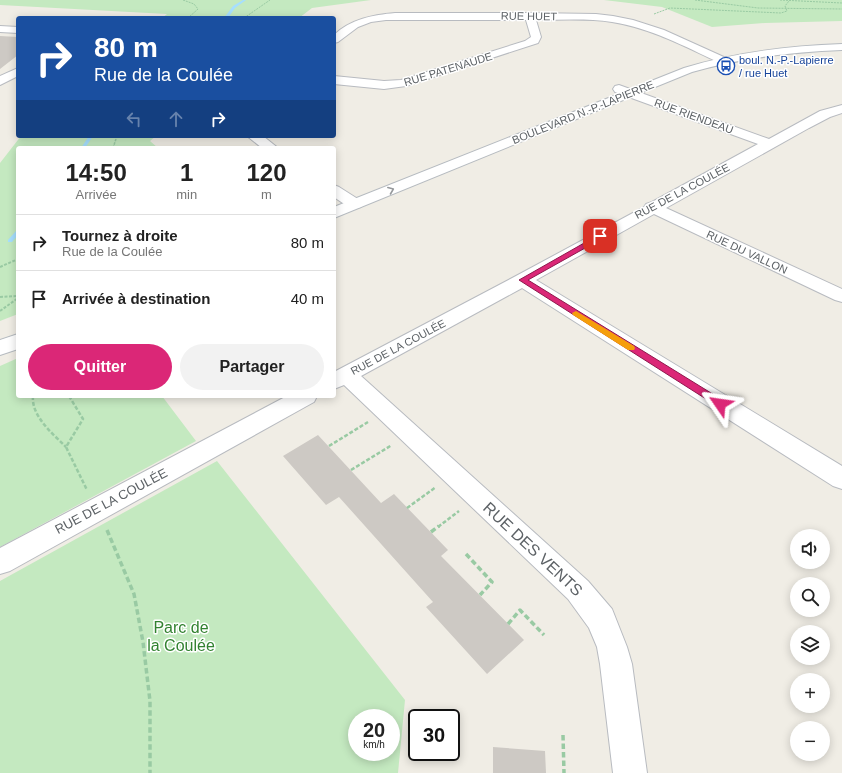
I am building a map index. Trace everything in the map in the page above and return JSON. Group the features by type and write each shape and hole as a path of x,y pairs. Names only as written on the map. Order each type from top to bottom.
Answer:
{"street":[{"name":"RUE HUET","path":"336,38 343,31 352,26 372,19 395,16 596,17 631,22 654,29 718,58"},
{"name":"RUE PATENAUDE","path":"336,80 384,85 402,83 526,45 533,42 535,39 530,16"},
{"path":"0,29 16,30"},
{"name":"BOULEVARD N.-P.-LAPIERRE","path":"336,208 342,198 625,91 718,58 777,46 842,43"},
{"name":"BOULEVARD N.-P.-LAPIERRE","path":"718,58 795,49 842,47"},
{"name":"RUE RIENDEAU","path":"625,91 770,144"},
{"name":"RUE DE LA COULÉE","path":"340,378 523,280 652,207 821,116 842,109"},
{"path":"257,138 268,146"},
{"name":"RUE DU VALLON","path":"652,207 841,294"},
{"path":"523,280 842,479"},
{"path":"0,333 16,327"},
{"path":"0,348 16,342"},
{"name":"RUE DES VENTS","path":"340,378 385,412 578,590 601,619 607,632 616,664 630,773"},
{"name":"RUE DE LA COULÉE","path":"0,562 302,398"}],"path":[{"path":"183,0 195,4 198,7 198,9 190,16"},
{"path":"247,16 270,0"},
{"path":"694,0 740,6 787,9 842,9"},
{"path":"780,0 842,3"},
{"path":"787,9 785,6 789,1"},
{"path":"652,15 667,8 771,13 784,12 787,9"},
{"path":"0,267 16,260"},
{"path":"0,297 16,297"},
{"path":"0,311 16,299"},
{"path":"32,398 33,406 49,430 66,447 88,492"},
{"path":"66,447 83,419 70,398"},
{"path":"329,446 385,412"},
{"path":"352,470 409,434"},
{"path":"407,508 453,475"},
{"path":"431,532 478,498"},
{"path":"106,526 134,594 143,642 150,701 150,773"},
{"path":"466,554 492,582 480,595"},
{"path":"508,624 520,610 544,635"},
{"path":"563,735 564,773"}],"green space":[{"path":"0,0 371,0 312,8 302,16 164,16 167,14 0,5"},
{"path":"604,0 842,0 842,21 765,23 712,27 662,7"},
{"path":"19,138 154,138 150,141 156,146 16,146 16,315 0,321 0,163"},
{"path":"16,359 16,398 164,398 196,441 0,547 0,366"},
{"name":"Parc de la Coulée","path":"217,461 405,700 400,752 400,709 348,709 348,761 399,761 398,773 0,773 0,581"}],"building":[{"path":"0,36 16,37 16,57 0,69"},
{"path":"318,435 381,503 394,494 448,550 441,556 524,640 487,674 426,607 433,602 339,497 326,505 283,456"},
{"path":"493,747 545,751 546,773 493,773"}],"waterway":[{"path":"227,16 234,7 245,0"},
{"path":"84,146 90,138"},
{"path":"10,241 16,234"}],"slow traffic":[{"path":"576,313 631,348"}],"place":[{"name":"boul. N.-P.-Lapierre / rue Huet","path":"726,66"}],"route":[{"path":"600,236 523,280 720,404"}]}
